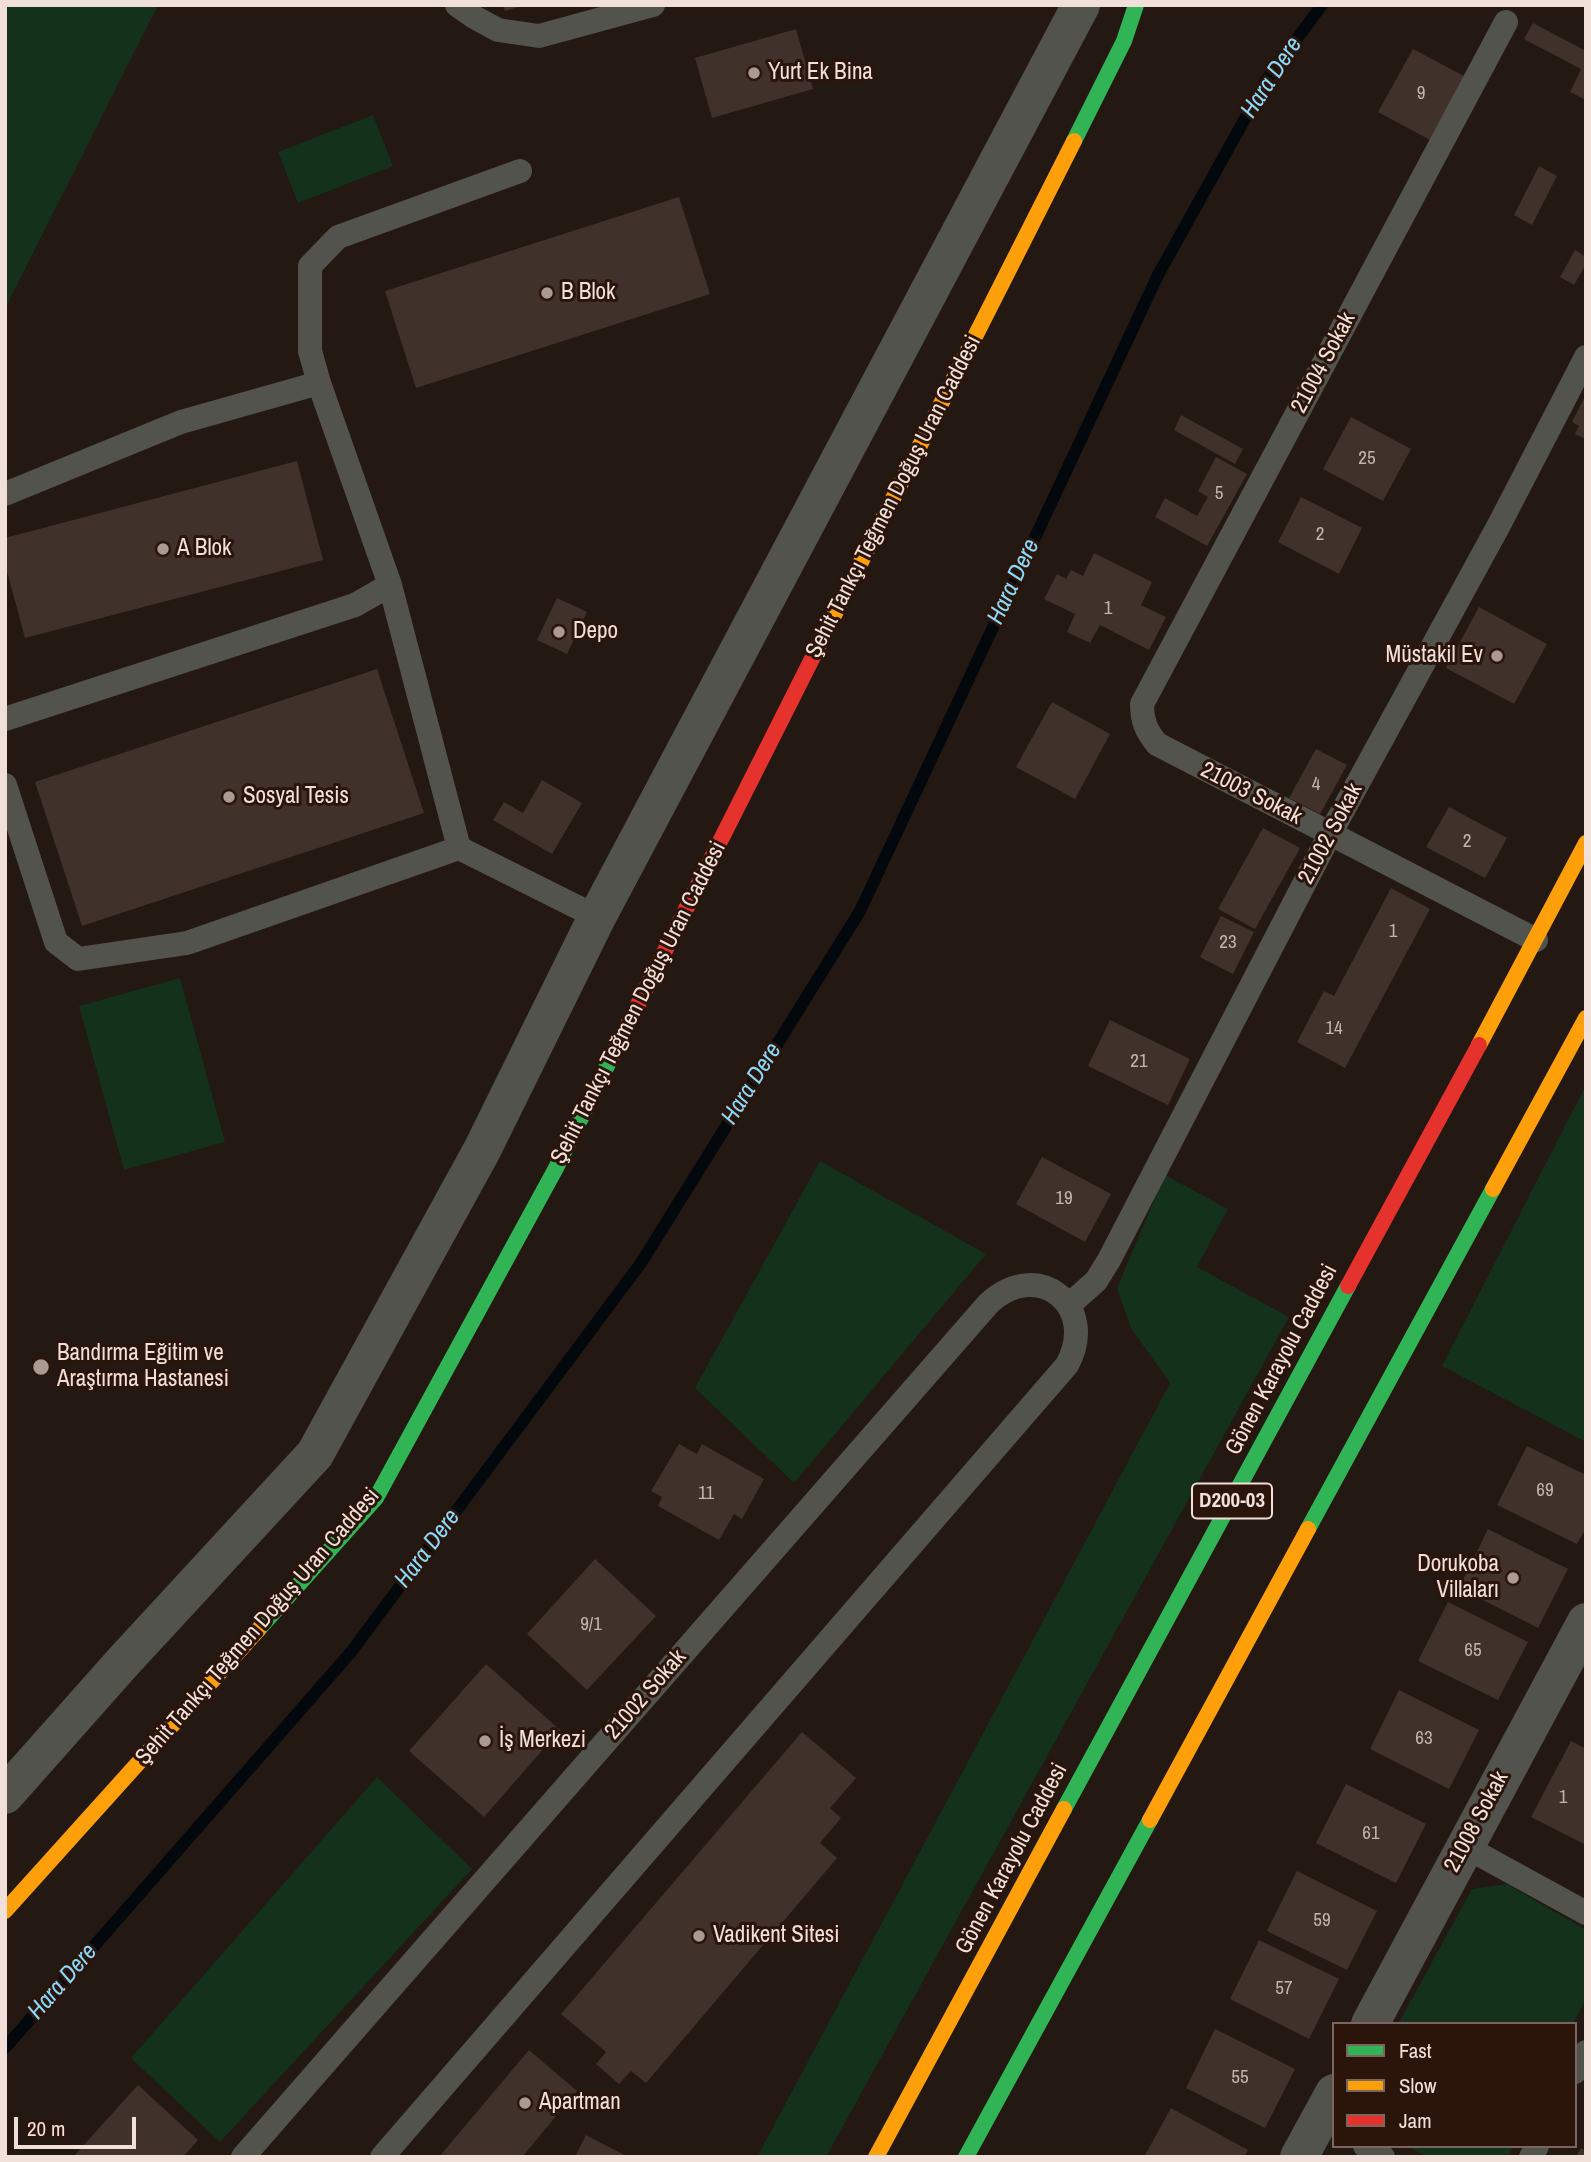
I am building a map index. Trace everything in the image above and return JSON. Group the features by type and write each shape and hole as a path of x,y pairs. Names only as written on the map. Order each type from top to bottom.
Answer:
{"main road":[{"name":"Şehit Tankçı Teğmen Doğuş Uran Caddesi","path":"5,1911 376,1499 556,1168 1124,41 1136,5"},
{"name":"Gönen Karayolu Caddesi","path":"876,2157 1536,940 1586,843"},
{"path":"966,2157 1586,1018"}],"street":[{"path":"5,1795 123,1662 315,1454 482,1150 597,917 1081,5"},
{"name":"21008 Sokak","path":"1371,2022 1586,1622"},
{"path":"1299,2157 1329,2114"}],"lane":[{"path":"457,5 474,18 498,30 539,36 653,5"},
{"name":"21004 Sokak","path":"1142,704 1506,22"},
{"path":"459,848 390,585 318,383 310,351 310,266 338,237 520,171"},
{"name":"21002 Sokak","path":"243,2157 989,1303 1000,1292 1029,1284 1058,1294 1069,1305 1096,1281 1330,834 1499,525 1586,357"},
{"path":"5,494 181,422 318,383"},
{"path":"5,719 355,604 390,585"},
{"name":"21003 Sokak","path":"1142,704 1144,726 1157,744 1536,940"},
{"path":"5,785 56,942 78,959 187,943 459,848 597,917"},
{"path":"382,2157 1067,1365 1075,1351 1077,1335 1076,1320 1069,1305"},
{"path":"1464,1846 1586,1913"},
{"path":"1577,2068 1586,2052"}],"green space":[{"path":"5,5 158,5 5,309"},
{"path":"373,115 393,166 298,203 278,152"},
{"path":"180,978 225,1142 124,1170 79,1006"},
{"path":"1586,1085 1586,1442 1442,1366"},
{"path":"820,1161 986,1254 794,1483 695,1388"},
{"path":"1165,1175 1228,1209 1197,1267 1289,1317 826,2157 757,2157 1170,1383 1131,1328 1117,1288"},
{"path":"377,1777 472,1869 220,2142 131,2058"},
{"path":"1507,1884 1586,1930 1586,1999 1574,2022 1399,2022 1472,1889"},
{"path":"1411,2148 1513,2148 1508,2157 1426,2157"}],"building":[{"path":"503,5 521,5 521,6 505,11"},
{"path":"1533,23 1586,51 1584,99 1570,92 1581,69 1524,39"},
{"name":"Yurt Ek Bina","path":"796,29 813,89 712,118 695,58"},
{"path":"1413,49 1464,76 1430,140 1378,112"},
{"path":"1539,166 1557,176 1532,225 1514,215"},
{"name":"B Blok","path":"679,197 710,294 416,388 385,291"},
{"path":"1575,250 1586,257 1586,264 1574,285 1560,277"},
{"path":"1586,394 1586,439 1575,434 1579,426 1572,422"},
{"path":"1181,415 1243,449 1235,464 1174,430"},
{"path":"1351,417 1411,449 1383,501 1323,469"},
{"path":"1216,457 1247,474 1207,546 1155,517 1165,498 1197,516 1208,497 1198,491"},
{"name":"A Blok","path":"297,461 323,560 25,638 5,564 5,538"},
{"path":"1301,497 1362,528 1339,574 1278,542"},
{"path":"1094,553 1152,582 1141,605 1166,617 1149,650 1100,625 1090,643 1067,632 1075,614 1044,599 1057,574 1066,579 1071,570 1083,576"},
{"name":"Depo","path":"557,598 587,612 567,654 537,640"},
{"name":"Müstakil Ev","path":"1479,607 1547,644 1514,704 1446,668"},
{"name":"Sosyal Tesis","path":"377,669 424,813 82,926 35,782"},
{"path":"1052,702 1110,734 1075,799 1016,767"},
{"path":"1316,749 1347,765 1320,814 1289,798"},
{"path":"542,780 582,803 552,854 493,820 504,802 523,813"},
{"path":"1449,807 1507,838 1485,878 1426,847"},
{"path":"1263,828 1300,848 1255,929 1218,909"},
{"path":"1391,888 1430,909 1345,1068 1297,1042 1324,991 1334,996"},
{"path":"1221,916 1254,932 1233,974 1200,957"},
{"path":"1110,1020 1190,1059 1168,1105 1088,1066"},
{"path":"1042,1157 1111,1194 1085,1242 1016,1204"},
{"path":"679,1444 697,1454 702,1444 764,1479 742,1519 734,1514 719,1540 658,1506 662,1497 651,1491"},
{"name":"Dorukoba Villaları","path":"1527,1446 1586,1475 1586,1528 1577,1544 1497,1505"},
{"name":"Dorukoba Villaları","path":"1488,1529 1568,1569 1538,1628 1459,1588"},
{"name":"İş Merkezi","path":"595,1559 656,1616 587,1690 527,1634"},
{"name":"Dorukoba Villaları","path":"1448,1602 1528,1642 1498,1700 1418,1661"},
{"name":"İş Merkezi","path":"486,1664 560,1730 484,1817 409,1751"},
{"path":"1399,1690 1479,1730 1449,1789 1370,1749"},
{"name":"Vadikent Sitesi","path":"802,1732 856,1778 830,1808 841,1818 820,1843 837,1858 646,2083 631,2071 619,2084 596,2064 606,2052 561,2014"},
{"path":"1571,1741 1586,1749 1586,1845 1531,1817"},
{"path":"1346,1784 1426,1824 1396,1883 1316,1843"},
{"path":"1297,1871 1377,1911 1347,1970 1267,1931"},
{"path":"1259,1940 1339,1979 1309,2039 1230,1999"},
{"path":"1215,2029 1295,2069 1265,2128 1186,2088"},
{"name":"Apartman","path":"529,2050 577,2091 522,2157 439,2157"},
{"path":"138,2085 198,2140 183,2157 73,2157"},
{"path":"1171,2108 1248,2150 1244,2157 1144,2157"},
{"name":"Apartman","path":"586,2135 628,2157 575,2157"},
{"path":"1581,2148 1586,2151 1586,2157 1576,2157"}],"waterway":[{"name":"Hara Dere","path":"5,2048 351,1652 641,1263 860,911 1158,275 1267,79 1322,5"}],"traffic: fast":[{"path":"1074,141 1124,41 1136,5"},
{"path":"258,1630 376,1498 556,1168 612,1056"},
{"path":"1308,1529 1493,1189"},
{"path":"1064,1809 1348,1286"},
{"path":"966,2157 1150,1820"}],"traffic: slow":[{"path":"824,635 1074,141"},
{"path":"1479,1045 1586,843"},
{"path":"1493,1189 1586,1018"},
{"path":"1150,1820 1308,1529"},
{"path":"5,1911 258,1630"},
{"path":"876,2157 1064,1809"}],"traffic: jam":[{"path":"612,1056 824,635"},
{"path":"1348,1286 1479,1045"}],"place":[{"name":"Yurt Ek Bina","path":"754,73"},
{"name":"B Blok","path":"547,293"},
{"name":"A Blok","path":"163,549"},
{"name":"Depo","path":"559,632"},
{"name":"Müstakil Ev","path":"1497,656"},
{"name":"Sosyal Tesis","path":"229,797"},
{"name":"Bandırma Eğitim ve Araştırma Hastanesi","path":"41,1367"},
{"name":"Dorukoba Villaları","path":"1513,1578"},
{"name":"İş Merkezi","path":"485,1741"},
{"name":"Vadikent Sitesi","path":"699,1936"},
{"name":"Apartman","path":"525,2103"}]}
